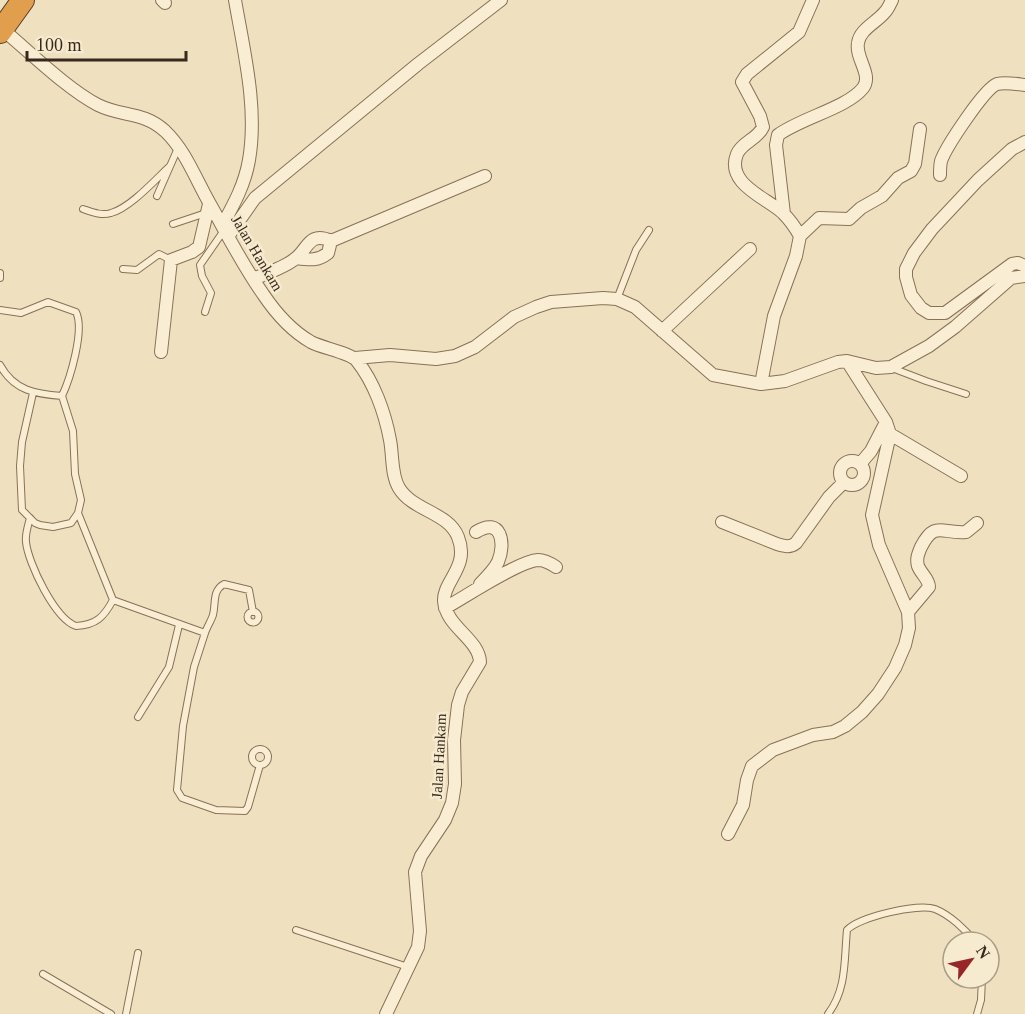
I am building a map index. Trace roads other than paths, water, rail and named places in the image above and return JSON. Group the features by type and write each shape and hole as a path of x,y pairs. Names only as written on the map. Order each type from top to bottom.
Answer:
{"highway":[{"path":"1,31 23,0"}],"street":[{"path":"225,229 243,181 251,144 249,88 235,0"},
{"path":"225,229 255,198 418,64 501,0"},
{"path":"800,236 784,214 745,186 735,162 738,152 760,134 763,127 760,116 743,87 742,81 773,51 799,32 813,0"},
{"path":"784,214 776,145 778,135 788,127 855,96 866,85 867,77 857,51 858,40 866,29 885,12 892,0"},
{"name":"Jalan Hankam","path":"1,31 87,98 106,108 145,118 165,131 194,172 208,208 225,229 253,279 276,311 306,339 355,358"},
{"path":"940,175 943,156 987,91 998,84 1025,85"},
{"path":"761,384 774,316 796,256 800,236 818,218 834,217 845,221 849,219 861,208 882,196 898,178 911,171 915,164 920,129"},
{"path":"1025,142 1012,149 949,210 914,253 909,262 906,277 914,300 924,311 933,314 945,313 1012,264 1018,263 1025,266"},
{"path":"253,279 297,258 308,243 319,238 331,241 484,176"},
{"path":"160,352 171,260 199,247 208,208"},
{"path":"297,258 312,260 324,256 328,252 331,241"},
{"path":"662,331 750,249"},
{"path":"556,567 547,561 540,560 524,564 446,608 445,595 459,565 458,536 448,523 411,500 398,486 383,413 371,385 355,358 390,355 429,359 448,358 466,352 504,323 536,307 561,301 617,298 635,307 713,375 761,384 785,381 838,362 847,361 873,367 891,367 929,346 955,327 1011,278 1025,276"},
{"path":"945,313 955,327"},
{"path":"728,834 743,805 752,766 773,750 813,735 833,732 845,726 862,712 878,694 895,668 909,628 908,612 879,545 872,515 890,434 886,422 847,361"},
{"path":"722,522 784,547 796,543 829,497 844,482 840,474 842,466 853,461 861,464 871,451 886,422"},
{"path":"890,434 962,476"},
{"path":"908,612 929,587 917,562 928,535 937,530 966,532 977,523"},
{"path":"473,592 495,567 503,546 502,537 494,528 485,527 476,532"},
{"name":"Jalan Hankam","path":"386,1014 416,954 420,939 415,872 421,856 446,820 452,803 455,784 454,740 458,705 462,692 480,662 478,652 458,630 446,608"}],"lane":[{"path":"157,196 178,147"},
{"path":"83,209 96,213 113,213 128,203 170,166"},
{"path":"173,224 208,208"},
{"path":"205,312 211,293 202,276 200,265 225,229"},
{"path":"617,298 636,250 649,230"},
{"path":"123,269 137,270 159,254 171,260"},
{"path":"0,310 21,313 48,302 76,312 79,323 70,374 62,396 73,431 75,474 81,500 78,513 71,523 53,527 40,525 22,510 20,466 22,442 33,393"},
{"path":"0,365 13,381 33,393 62,396"},
{"path":"891,367 966,394"},
{"path":"78,513 113,600"},
{"path":"30,518 26,536 29,554 49,597 66,620 76,626 93,623 103,617 113,600"},
{"path":"253,612 249,590 224,584 217,589 213,615 194,667 183,726 177,792 182,798 216,810 243,812 248,807 260,765"},
{"path":"113,600 205,633"},
{"path":"138,717 169,667 179,625"},
{"path":"828,1014 842,985 847,930 857,922 900,911 929,908 937,910 962,930"},
{"path":"296,930 408,968"},
{"path":"126,1014 138,953"},
{"path":"43,974 111,1014"},
{"path":"977,1014 981,990"}]}
